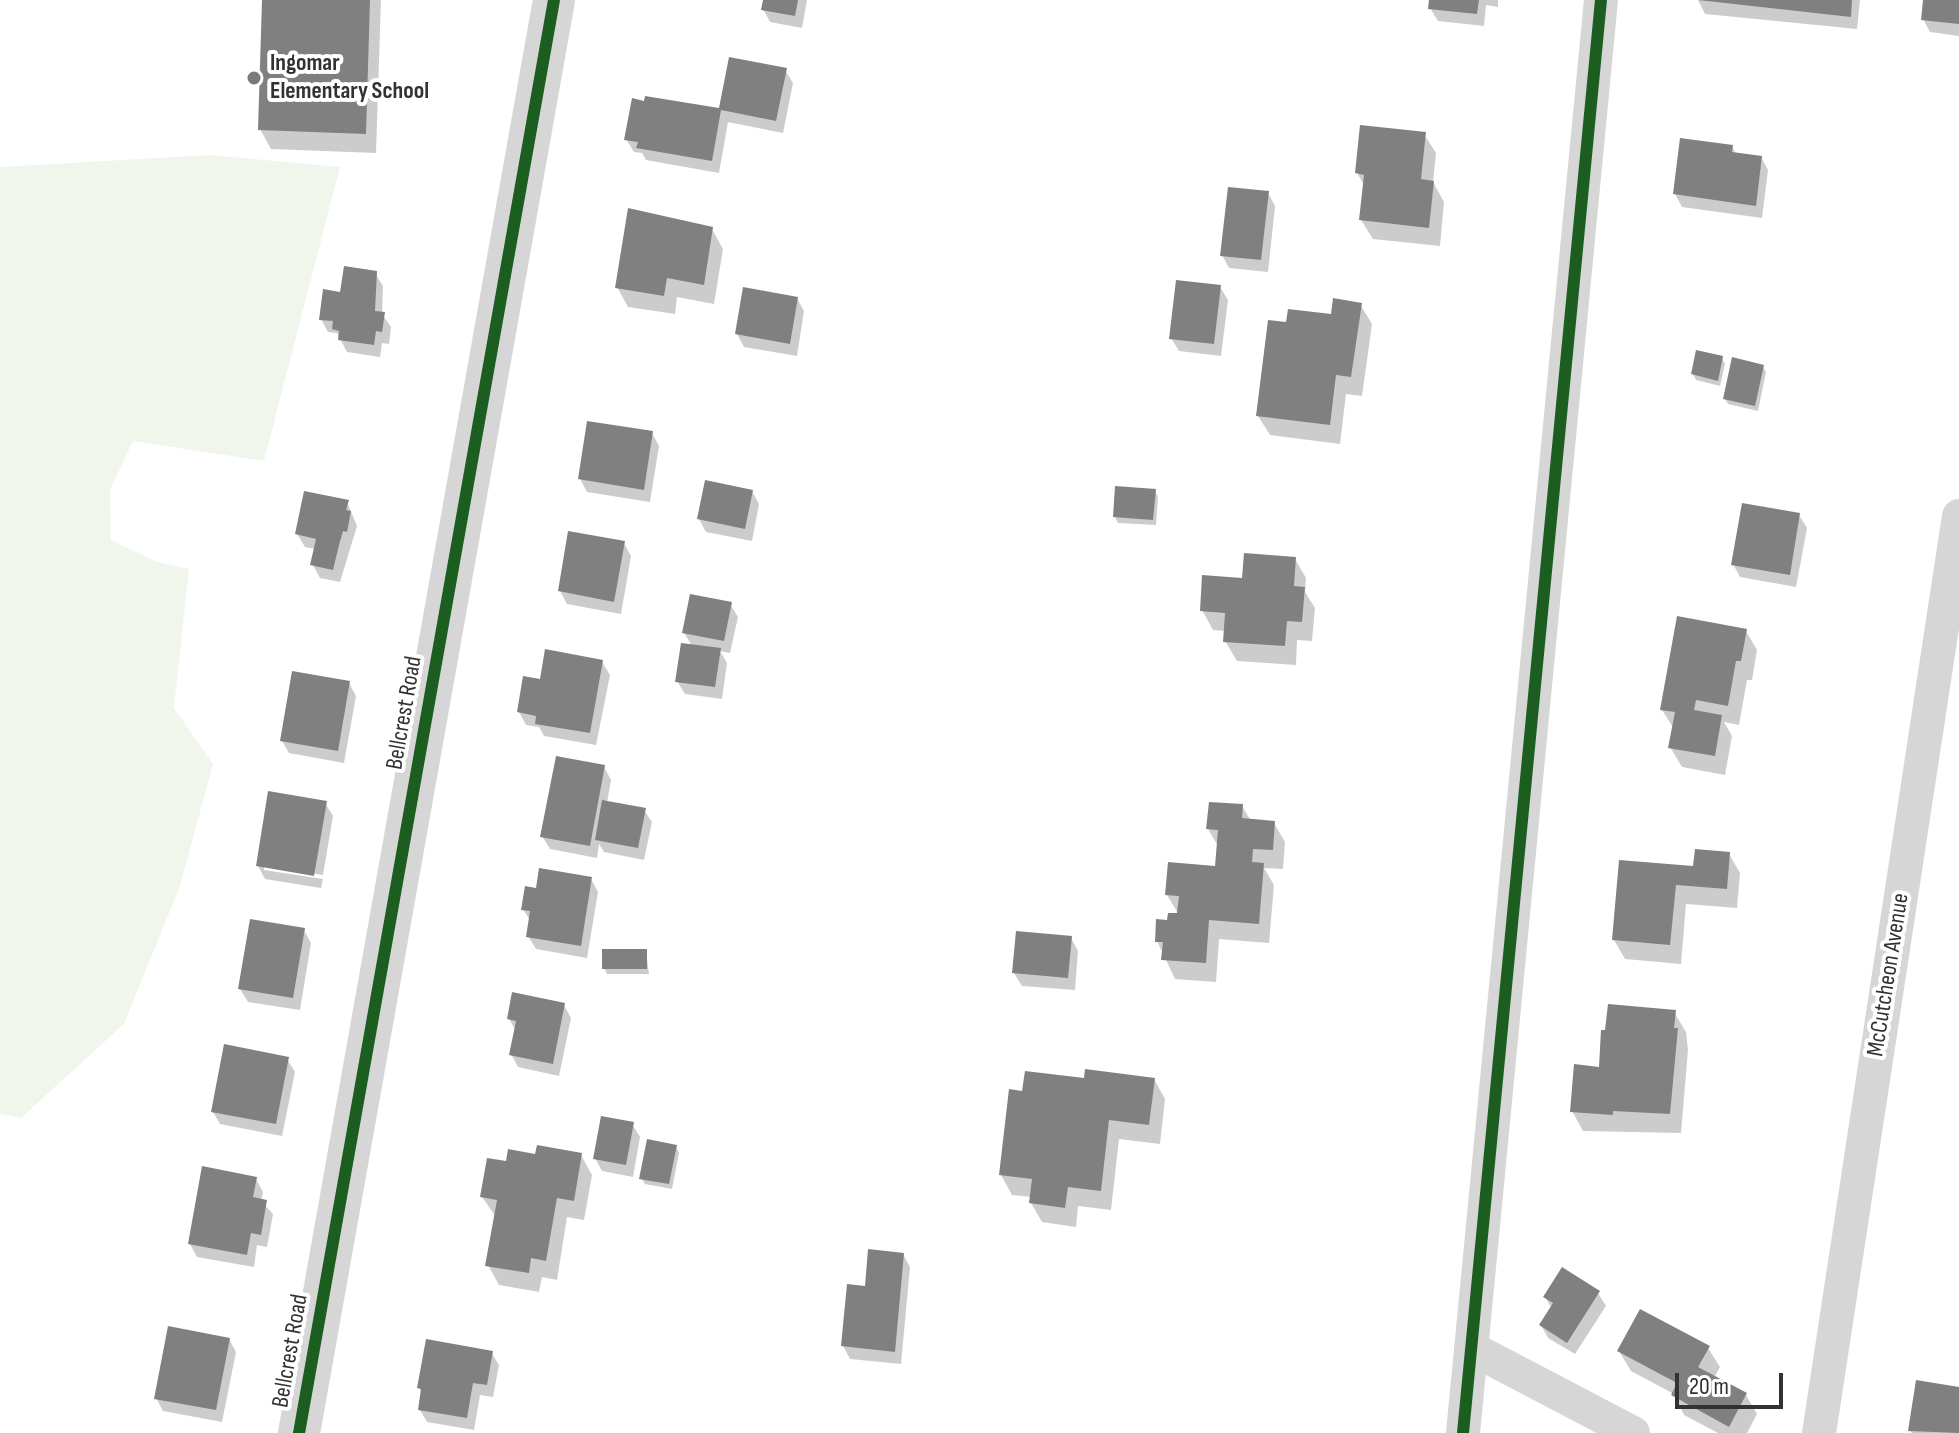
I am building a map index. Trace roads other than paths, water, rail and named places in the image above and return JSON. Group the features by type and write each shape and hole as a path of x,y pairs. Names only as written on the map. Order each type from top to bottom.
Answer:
{"street":[{"name":"Bellcrest Road","path":"299,1433 554,0"},
{"path":"1463,1433 1601,0"},
{"name":"McCutcheon Avenue","path":"1819,1433 1959,516"},
{"path":"1471,1348 1633,1433"}],"place":[{"name":"Ingomar Elementary School","path":"254,78"}]}
